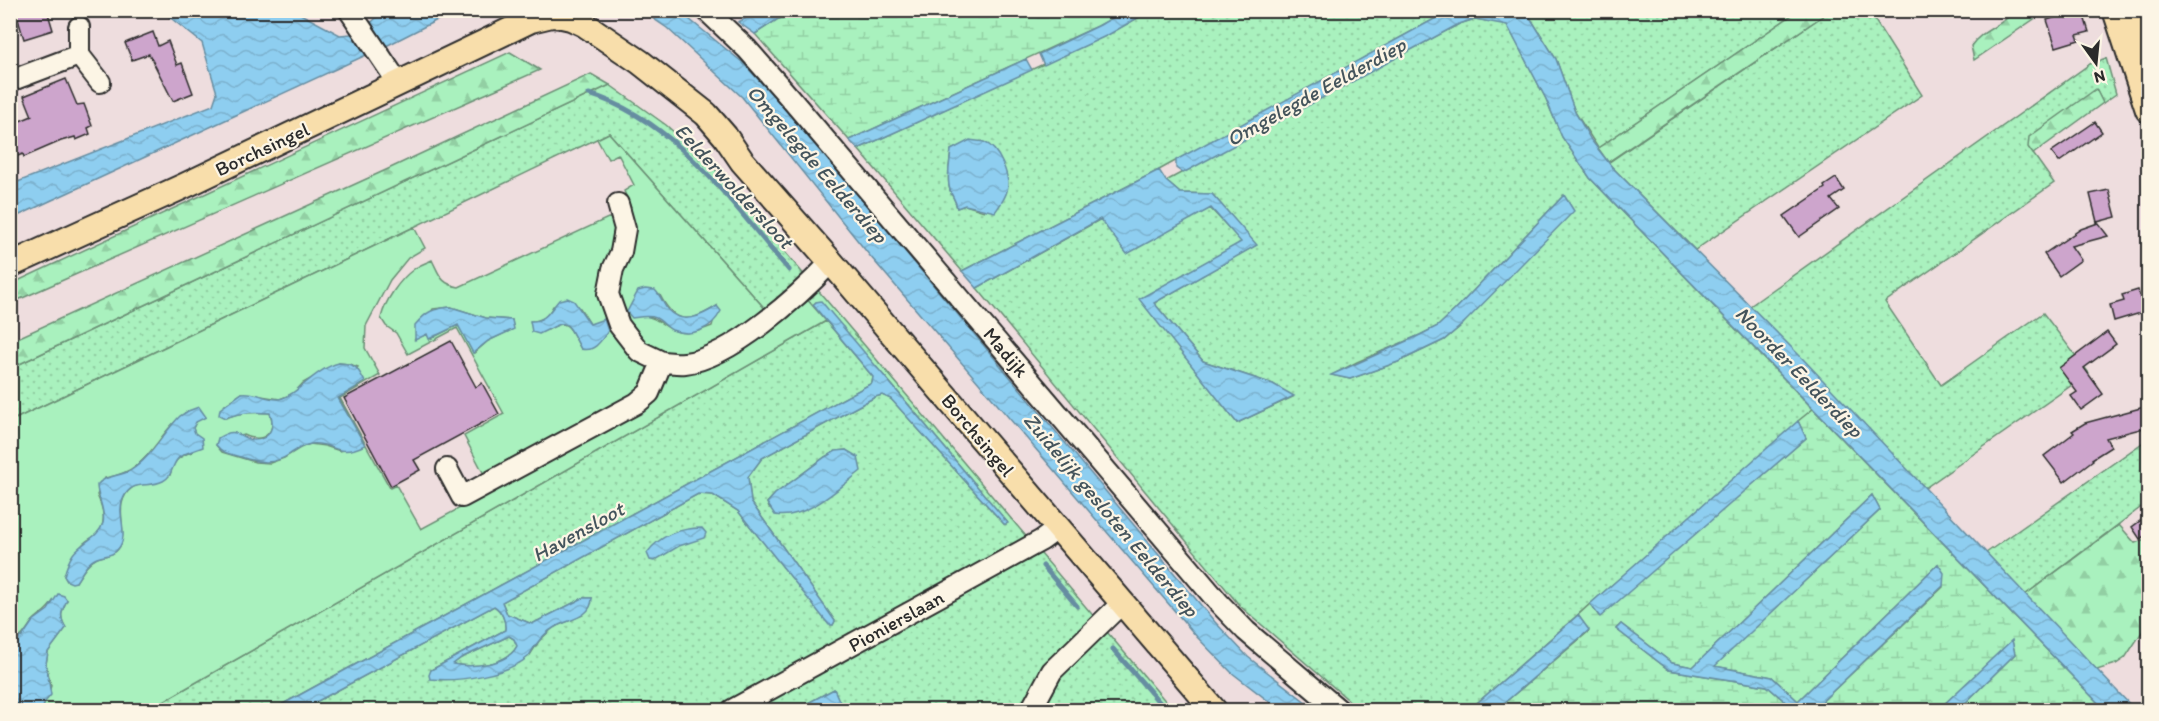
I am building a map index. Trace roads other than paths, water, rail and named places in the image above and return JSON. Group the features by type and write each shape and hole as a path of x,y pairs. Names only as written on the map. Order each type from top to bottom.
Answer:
{"main road":[{"path":"2115,10 2148,110"},
{"path":"2133,10 2148,79"},
{"name":"Borchsingel","path":"10,265 531,20 552,15 571,18 584,24 640,62 690,100 725,136 742,160 1214,711"}],"street":[{"name":"Madijk","path":"706,10 747,49 784,91 1219,603 1246,631 1339,711"},
{"path":"353,14 399,84"},
{"path":"79,27 79,55 100,82"},
{"path":"10,81 79,55"},
{"path":"618,204 625,229 621,252 613,269 608,294 619,325 639,351 662,362 685,363 716,353 761,325 831,262"},
{"path":"447,469 462,497 637,403 649,393 662,362"},
{"name":"Pionierslaan","path":"732,711 1042,540 1057,529"},
{"path":"1031,711 1052,671 1122,603"}],"water":[{"path":"1126,10 1150,11 1108,35 1044,65 1039,54"},
{"path":"162,11 295,11 340,35 351,34 373,21 383,11 455,11 390,44 11,219 10,185 213,105 217,93 202,43"},
{"path":"642,11 679,11 742,62 786,109 1215,622 1248,657 1316,710 1280,710 1231,672 1197,637 870,256 742,97 667,28"},
{"path":"763,11 817,11 778,19 755,34 738,22"},
{"path":"1449,11 1526,11 1556,59 1575,112 1591,140 1612,167 1803,359 2135,710 2105,710 1590,178 1562,137 1546,99 1507,25 1475,19 1459,24 1183,173 1176,168 1176,160"},
{"path":"1026,59 1032,70 858,149 849,140"},
{"path":"970,140 989,145 1003,164 1007,178 1007,191 995,212 965,205 957,208 951,192 948,175 951,150"},
{"path":"1159,170 1166,181 1180,193 1212,194 1257,245 1154,303 1203,361 1273,384 1294,396 1237,423 1139,299 1241,242 1211,208 1127,254 1100,219 977,288 962,271"},
{"path":"1564,195 1574,211 1462,325 1444,340 1398,362 1350,379 1331,375 1438,326"},
{"path":"655,290 668,310 680,317 693,317 717,306 721,311 712,323 701,330 679,332 670,329 656,318 647,316 632,318 627,312 638,291"},
{"path":"567,298 574,301 590,324 604,319 608,331 600,342 590,349 581,349 572,331 565,324 539,334 532,332 530,321 540,320 559,300"},
{"path":"821,301 1008,523 1004,524 891,399 882,395 762,458 748,477 751,502 835,621 833,625 829,625 738,511 713,495 698,494 502,602 507,614 532,624 583,598 592,598 591,605 584,614 555,627 544,635 528,657 519,663 481,676 430,679 431,670 505,630 503,616 494,606 301,710 272,710 872,383 873,377 813,305","holes":["509,636 514,639 517,646 506,657 498,661 469,666 453,664"]},
{"path":"451,307 486,318 512,320 514,329 488,341 473,353 458,325 429,339 427,334 415,340 415,325 423,317 434,310"},
{"path":"339,363 355,367 365,382 338,398 365,445 355,449 341,450 326,445 311,444 284,458 266,462 227,453 216,445 218,438 230,433 254,440 260,439 268,435 272,427 270,413 247,413 225,418 219,415 220,409 242,393 279,399 286,397 322,371"},
{"path":"199,407 206,417 196,422 193,428 195,433 202,438 203,447 181,456 167,479 131,488 121,505 123,537 118,549 90,562 76,582 67,581 64,576 72,556 98,532 103,523 97,485 104,479 131,470 138,465 180,416"},
{"path":"1798,421 1806,438 1600,617 1590,604"},
{"path":"846,450 858,457 861,471 810,508 798,513 775,515 767,503 775,494 825,457 836,451"},
{"path":"1872,495 1880,510 1715,666 1772,677 1798,701 1938,564 1944,573 1943,586 1813,710 1787,710 1788,704 1767,686 1669,670 1616,629 1621,624 1672,663 1693,667"},
{"path":"702,528 706,533 704,538 679,546 654,561 650,560 647,553 665,537 686,529"},
{"path":"58,594 67,600 62,614 62,621 66,628 48,652 46,664 51,695 42,710 18,710 11,690 11,640 22,637 33,621 48,610"},
{"path":"1578,615 1589,630 1496,710 1469,710"},
{"path":"2012,640 2015,654 1958,710 1938,710"},
{"path":"834,689 842,707 836,710 795,710"}],"waterway":[{"name":"Eelderwoldersloot","path":"589,94 620,106 649,123 675,144 724,192 789,270"},
{"path":"1043,566 1077,606"},
{"path":"1113,649 1166,710"}],"water label":[{"name":"Omgelegde Eelderdiep","path":"1316,92"},
{"name":"Omgelegde Eelderdiep","path":"817,164"},
{"name":"Noorder Eelderdiep","path":"1799,372"},
{"name":"Zuidelijk gesloten Eelderdiep","path":"1111,515"},
{"name":"Havensloot","path":"578,532"}]}
